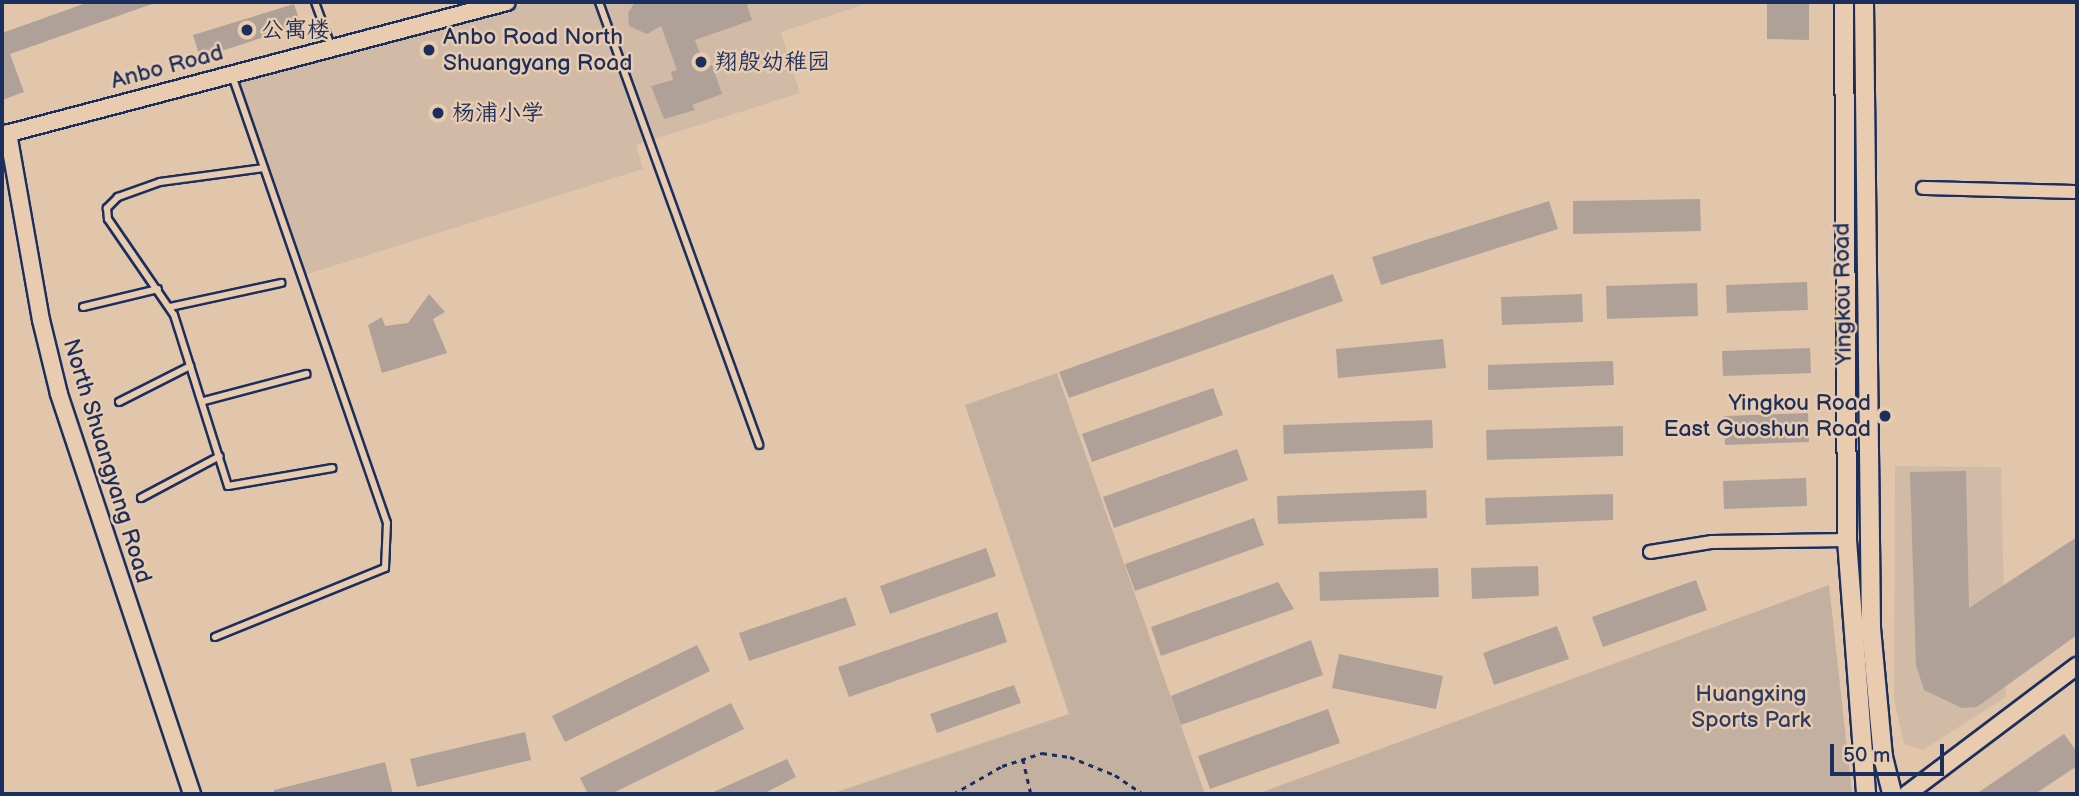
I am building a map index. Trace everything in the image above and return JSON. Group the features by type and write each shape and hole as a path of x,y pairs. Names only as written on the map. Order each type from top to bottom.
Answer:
{"main road":[{"name":"Yingkou Road","path":"1844,2 1847,540 1866,794"},
{"name":"Yingkou Road","path":"1864,2 1871,628 1883,757 1892,794"}],"street":[{"name":"Anbo Road","path":"5,134 508,2"},
{"name":"North Shuangyang Road","path":"5,134 41,320 59,394 192,794"},
{"path":"1923,188 2077,191"},
{"path":"1650,552 1712,542 1847,540"},
{"path":"1908,794 2077,666"}],"lane":[{"path":"315,2 331,47"},
{"path":"598,2 758,445"},
{"path":"215,637 385,568 387,523 231,74"},
{"path":"264,168 160,182 118,197 107,208 121,242 170,307 204,401 229,486 332,468"},
{"path":"170,307 281,283"},
{"path":"83,307 158,289"},
{"path":"119,402 190,366"},
{"path":"204,401 306,374"},
{"path":"141,498 220,456"}],"path":[{"path":"953,794 1023,759 1042,753 1070,757 1115,775 1143,794"},
{"path":"1023,759 1031,794"}],"shaded area":[{"name":"杨浦小学","path":"532,2 871,2 781,32 800,93 636,145 643,169 301,276 239,80"},
{"path":"1895,466 2001,467 2006,697 1923,750 1904,744 1894,699"}],"green space":[{"path":"1057,373 1205,794 831,794 1069,714 965,405"},
{"name":"Huangxing Sports Park","path":"1829,585 1852,794 1257,794"}],"building":[{"path":"89,2 152,4 10,54 24,92 2,100 2,33"},
{"path":"635,2 746,2 752,20 695,40 705,67 712,65 722,94 692,105 695,110 664,119 651,86 673,80 671,72 677,70 661,26 647,34 629,26 628,13"},
{"path":"1767,2 1809,2 1809,40 1767,39"},
{"name":"公寓楼","path":"294,4 301,25 200,58 193,35"},
{"path":"1700,199 1701,231 1573,234 1573,201"},
{"path":"1549,201 1558,229 1381,285 1372,257"},
{"path":"1333,274 1343,301 1069,398 1059,372"},
{"path":"1807,282 1808,310 1727,313 1726,285"},
{"path":"1697,283 1698,316 1607,319 1606,286"},
{"path":"429,294 445,312 433,319 447,353 382,373 368,325 382,317 385,326 408,323"},
{"path":"1582,294 1583,322 1502,325 1501,297"},
{"path":"1443,339 1446,368 1338,378 1336,349"},
{"path":"1810,348 1811,373 1723,376 1722,351"},
{"path":"1613,361 1614,385 1488,390 1488,365"},
{"path":"1213,388 1223,415 1092,462 1082,434"},
{"path":"1808,413 1809,442 1725,445 1724,416"},
{"path":"1432,420 1433,448 1284,454 1283,425"},
{"path":"1623,426 1623,456 1487,460 1486,430"},
{"path":"1237,449 1248,480 1114,528 1103,497"},
{"path":"1966,471 1969,608 2077,537 2077,635 1977,707 1962,708 1924,690 1916,665 1910,472"},
{"path":"1806,478 1807,506 1724,509 1723,481"},
{"path":"1426,490 1427,518 1278,524 1277,496"},
{"path":"1613,494 1613,520 1486,525 1485,498"},
{"path":"1254,518 1264,545 1135,591 1125,564"},
{"path":"986,548 996,576 890,614 880,586"},
{"path":"1538,566 1539,596 1472,599 1471,568"},
{"path":"1438,568 1439,597 1320,601 1319,572"},
{"path":"1696,580 1707,610 1603,647 1592,617"},
{"path":"1278,582 1294,609 1161,656 1151,627"},
{"path":"846,597 856,625 749,661 739,633"},
{"path":"997,612 1007,642 849,697 838,667"},
{"path":"1557,626 1569,659 1494,685 1483,653"},
{"path":"1311,640 1323,675 1181,725 1171,696"},
{"path":"697,645 710,671 565,742 552,716"},
{"path":"1339,654 1443,676 1436,709 1332,688"},
{"path":"1014,685 1021,703 937,733 930,714"},
{"path":"731,703 744,729 611,794 588,794 580,778"},
{"path":"1328,709 1340,743 1210,789 1198,756"},
{"path":"525,732 531,760 417,787 410,759"},
{"path":"2064,734 2077,752 2077,766 2035,794 1976,794"},
{"path":"787,759 796,777 763,794 709,794"},
{"path":"385,762 393,794 274,794 274,790"}],"place":[{"name":"公寓楼","path":"247,30"},
{"name":"Anbo Road North Shuangyang Road","path":"429,50"},
{"name":"翔殷幼稚园","path":"701,62"},
{"name":"杨浦小学","path":"438,113"},
{"name":"Yingkou Road East Guoshun Road","path":"1885,416"}]}
